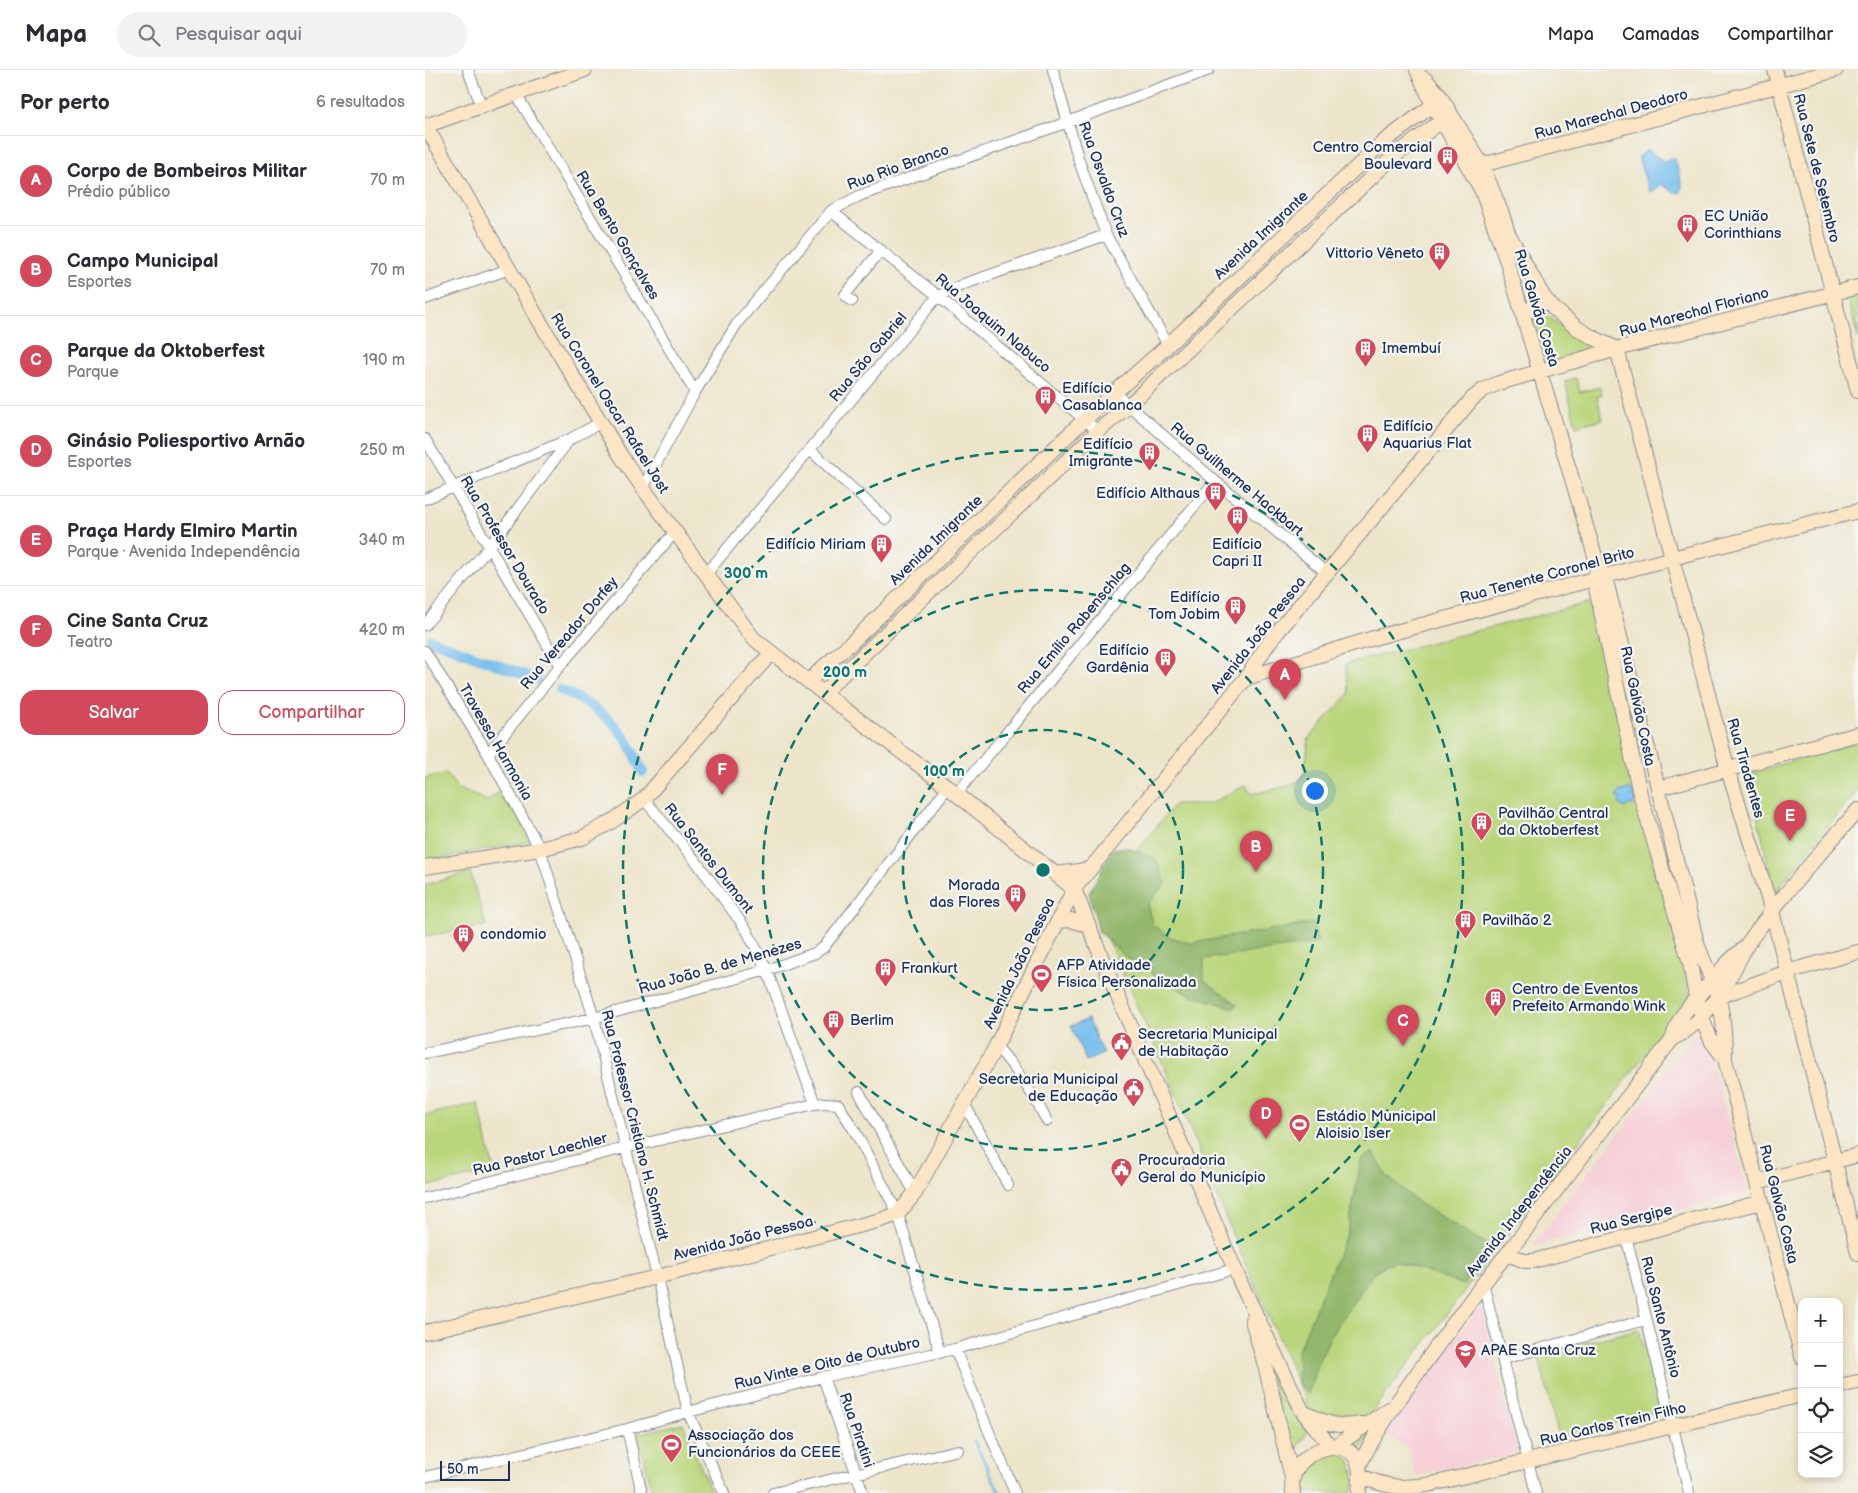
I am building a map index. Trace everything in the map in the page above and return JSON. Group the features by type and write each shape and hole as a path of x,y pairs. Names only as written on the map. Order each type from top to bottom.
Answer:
{"street":[{"path":"468,70 481,105"},
{"path":"425,126 585,70"},
{"name":"Rua Osvaldo Cruz","path":"1053,70 1079,161 1106,235 1168,345"},
{"name":"Rua Rio Branco","path":"643,488 695,392 738,322 831,211 861,195 1209,70"},
{"name":"Rua Galvão Costa","path":"1417,70 1482,165 1508,233 1534,280 1553,308 1591,337 1617,349"},
{"name":"Rua Sete de Setembro","path":"1775,70 1858,391"},
{"name":"Rua Marechal Deodoro","path":"1482,165 1836,70"},
{"name":"Rua Bento Gonçalves","path":"516,94 695,392"},
{"name":"Rua Galvão Costa","path":"1439,104 1443,120 1482,191 1507,262 1599,574 1659,788 1697,942 1718,998 1725,1038 1725,1059 1798,1343"},
{"name":"Avenida Imigrante","path":"809,682 1084,420 1168,345 1382,143 1439,104"},
{"path":"823,694 1098,431 1128,406 1393,157 1443,120"},
{"name":"Rua Coronel Oscar Rafael Jost","path":"425,126 601,423 643,488 753,638 823,694 952,791 1074,889 1234,1269 1303,1412 1333,1446 1342,1448 1353,1456 1360,1471"},
{"name":"Rua Joaquim Nabuco","path":"831,211 938,296 1084,420"},
{"path":"1508,233 1513,249 1538,304 1538,307 1533,310 1523,312"},
{"name":"Rua São Gabriel","path":"706,574 938,296 964,284 1106,235"},
{"path":"852,301 845,295 881,250"},
{"path":"425,299 509,269"},
{"name":"Rua Marechal Floriano","path":"1540,372 1617,349 1858,287"},
{"path":"1523,312 1537,316 1553,308"},
{"name":"Rua Tiradentes","path":"1617,349 1728,770 1771,911 1858,1253"},
{"name":"Avenida João Pessoa","path":"425,1332 657,1277 899,1214 915,1193 996,1046 1074,889 1246,678 1270,641 1328,574 1472,399 1490,386 1540,372"},
{"path":"1115,393 1128,406"},
{"name":"Rua Guilherme Hackbart","path":"1128,406 1328,574"},
{"path":"1084,420 1098,431"},
{"path":"425,499 570,439 601,423"},
{"name":"Rua Professor Dourado","path":"425,439 560,666"},
{"path":"425,624 489,547 570,439"},
{"path":"810,450 886,520"},
{"name":"Rua Emílio Rabenschlag","path":"952,791 1215,481"},
{"name":"Rua Tenente Coronel Brito","path":"1246,678 1377,637 1599,574 1673,558 1858,512"},
{"name":"Rua Vereador Dorfey","path":"488,754 560,666 675,532"},
{"name":"Rua Galvão Costa","path":"1599,574 1640,794 1690,963 1696,997 1712,1042 1725,1059"},
{"path":"1270,641 1272,649 1278,657 1293,662"},
{"path":"850,644 863,656"},
{"name":"Travessa Harmonia","path":"425,651 488,754 540,850"},
{"path":"425,867 540,850 582,838 611,822 644,799 771,653"},
{"path":"1659,788 1858,734"},
{"name":"Rua Galvão Costa","path":"1640,794 1640,785 1646,780 1655,782 1659,788"},
{"name":"Rua João B. de Menezes","path":"425,1053 594,1018 767,970 815,953 824,947 952,791"},
{"name":"Rua Santos Dumont","path":"644,799 698,864 746,929 767,970 815,1104"},
{"name":"Avenida Independência","path":"1360,1471 1369,1444 1394,1406 1483,1283 1673,1038 1684,1033 1718,998 1739,963 1746,947 1771,911 1858,810"},
{"name":"Rua Professor Cristiano H. Schmidt","path":"540,850 594,1018 688,1412 724,1493"},
{"path":"1055,874 1089,870 1087,922 1058,921"},
{"name":"Avenida Independência","path":"1673,1038 1675,1026 1696,997 1732,956 1746,947"},
{"path":"1718,998 1787,972 1858,952"},
{"path":"996,1046 1014,1066 1047,1121"},
{"path":"859,1092 915,1193"},
{"name":"Rua Pastor Laechler","path":"425,1198 625,1148 826,1103 838,1104 857,1135 899,1214"},
{"path":"964,1104 1008,1185"},
{"path":"1757,1182 1858,1155"},
{"name":"Rua Sergipe","path":"1507,1254 1525,1261 1533,1261 1762,1202"},
{"path":"899,1214 940,1353"},
{"name":"Rua Santo Antônio","path":"1626,1236 1645,1320 1689,1493"},
{"name":"Rua Vinte e Oito de Outubro","path":"425,1477 627,1429 823,1377 940,1353 1234,1269"},
{"path":"1483,1283 1527,1461 1537,1493"},
{"name":"Rua Coronel Oscar Rafael Jost","path":"1242,1286 1265,1365 1292,1478 1293,1493"},
{"path":"1503,1359 1645,1320"},
{"path":"955,1349 1015,1493"},
{"path":"1265,1365 1280,1363"},
{"name":"Rua Piratini","path":"823,1377 863,1493"},
{"path":"1843,1385 1858,1382"},
{"name":"Rua Carlos Trein Filho","path":"1360,1471 1393,1487 1409,1488 1798,1397"},
{"name":"Avenida Independência","path":"1292,1478 1304,1459 1317,1450 1333,1446 1394,1406"},
{"path":"1303,1412 1329,1424 1346,1427 1365,1424"},
{"path":"627,1429 642,1493"},
{"path":"773,1493 958,1450"},
{"path":"1359,1493 1360,1471"},
{"name":"Rua Carlos Trein Filho","path":"1418,1493 1431,1484"}],"shaded area":[{"path":"1702,1025 1748,1192 1531,1247"},
{"name":"APAE Santa Cruz","path":"1481,1305 1518,1453 1415,1476 1409,1449 1384,1433"}],"green space":[{"path":"1858,294 1858,338 1847,297"},
{"path":"1546,315 1586,344 1604,352 1546,368 1532,319"},
{"path":"1576,378 1580,392 1600,387 1602,395 1597,397 1603,419 1576,426 1565,381"},
{"path":"1596,601 1671,907 1690,996 1371,1413 1351,1423 1311,1413 1229,1226 1177,1096 1091,903 1127,847 1134,854 1175,804 1209,804 1246,785 1251,794 1293,785 1304,775 1309,738 1349,694 1345,664"},
{"path":"1858,742 1858,790 1775,892 1747,774"},
{"path":"446,773 457,788 488,801 502,789 531,841 425,861 425,778"},
{"path":"1127,847 1156,859 1166,883 1147,905 1153,925 1170,937 1191,943 1313,923 1318,943 1204,959 1204,980 1237,1004 1234,1008 1188,994 1152,974 1150,964 1128,959 1099,932 1089,893 1113,849"},
{"path":"470,872 486,926 425,936 425,885"},
{"path":"478,1103 494,1171 425,1187 425,1115"},
{"path":"1373,1152 1387,1176 1420,1204 1492,1247 1463,1285 1395,1261 1376,1270 1335,1328 1318,1362 1308,1394 1298,1383 1297,1353 1348,1231 1361,1160"},
{"path":"1639,1329 1660,1411 1559,1437 1538,1355"},
{"path":"1270,1374 1292,1413 1308,1432 1298,1446 1292,1460"},
{"path":"1383,1416 1360,1450 1346,1441"},
{"name":"Associação dos Funcionários da CEEE","path":"683,1423 711,1492 653,1493 637,1434"},
{"path":"1333,1450 1346,1457 1352,1466 1354,1484 1352,1493 1303,1493 1302,1484 1305,1470 1313,1460"}],"water":[{"path":"1647,150 1665,162 1673,157 1675,158 1682,185 1681,192 1675,193 1661,184 1653,191 1649,191 1638,157"},
{"path":"1629,788 1635,794 1633,795 1636,800 1633,805 1631,806 1630,804 1625,808 1619,804 1620,798 1618,799 1617,796 1620,791 1626,791"},
{"path":"1088,1019 1103,1054 1086,1061 1071,1026"}],"waterway":[{"path":"431,640 536,679"},
{"path":"559,689 599,711 616,726 629,744 643,772"},
{"path":"974,1441 1000,1493"}],"place":[{"name":"Centro Comercial Boulevard","path":"1448,175"},
{"name":"EC União Corinthians","path":"1688,244"},
{"name":"Vittorio Vêneto","path":"1440,272"},
{"name":"Imembuí","path":"1366,367"},
{"name":"Edifício Casablanca","path":"1046,416"},
{"name":"Edifício Aquarius Flat","path":"1367,454"},
{"name":"Edifício Imigrante","path":"1149,472"},
{"name":"Edifício Althaus","path":"1216,512"},
{"name":"Edifício Capri II","path":"1237,535"},
{"name":"Edifício Miriam","path":"882,563"},
{"name":"Edifício Tom Jobim","path":"1236,625"},
{"name":"Edifício Gardênia","path":"1165,678"},
{"name":"Corpo de Bombeiros Militar","path":"1285,700"},
{"name":"Cine Santa Cruz","path":"722,795"},
{"name":"Pavilhão Central da Oktoberfest","path":"1482,841"},
{"name":"Praça Hardy Elmiro Martin","path":"1790,841"},
{"name":"Campo Municipal","path":"1256,872"},
{"name":"Morada das Flores","path":"1016,913"},
{"name":"Pavilhão 2","path":"1466,939"},
{"name":"condomio","path":"464,953"},
{"name":"Frankurt","path":"885,987"},
{"name":"AFP Atividade Física Personalizada","path":"1041,993"},
{"name":"Centro de Eventos Prefeito Armando Wink","path":"1496,1017"},
{"name":"Berlim","path":"834,1039"},
{"name":"Parque da Oktoberfest","path":"1403,1046"},
{"name":"Secretaria Municipal de Habitação","path":"1122,1062"},
{"name":"Secretaria Municipal de Educação","path":"1134,1107"},
{"name":"Ginásio Poliesportivo Arnão","path":"1266,1139"},
{"name":"Estádio Municipal Aloisio Iser","path":"1300,1144"},
{"name":"Procuradoria Geral do Município","path":"1122,1188"},
{"name":"APAE Santa Cruz","path":"1465,1369"},
{"name":"Associação dos Funcionários da CEEE","path":"672,1463"}]}
